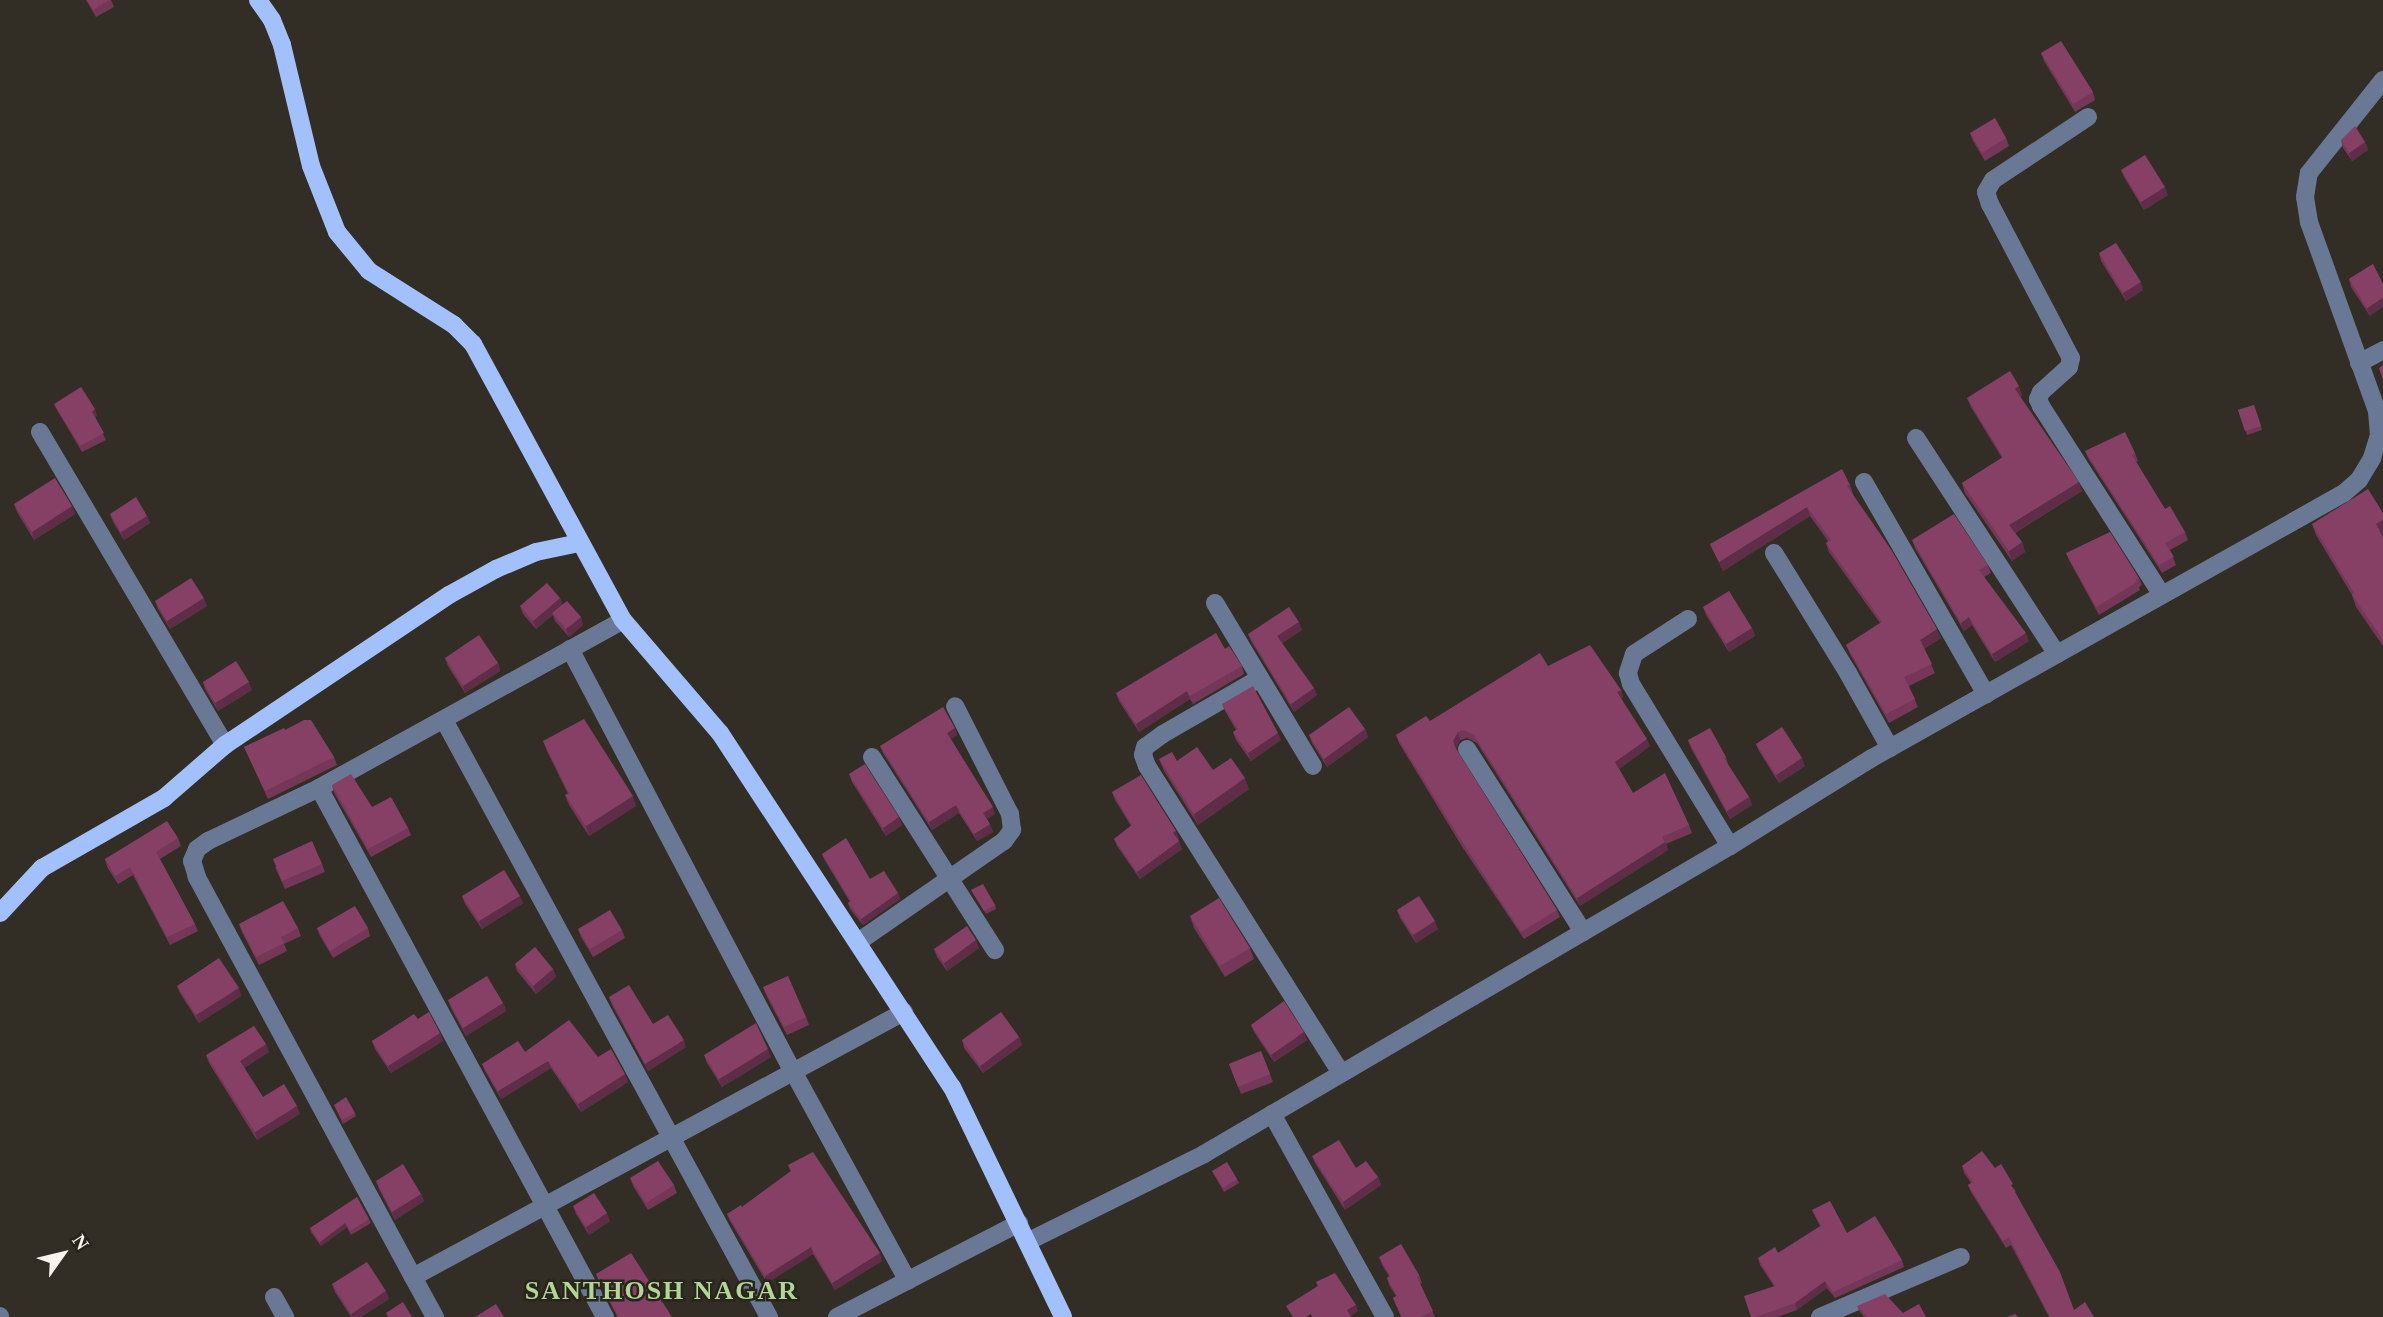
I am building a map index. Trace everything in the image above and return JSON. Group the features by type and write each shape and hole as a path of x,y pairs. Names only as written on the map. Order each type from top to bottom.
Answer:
{"main road":[{"path":"258,0 272,20 282,45 311,166 337,232 369,271 454,325 473,344 579,543 618,623 720,733 952,1087 1063,1317"},
{"path":"0,914 42,868 164,798 225,745 449,595 496,569 536,552 579,543"}],"street":[{"path":"1027,1242 1204,1154 1730,846 1890,748 2344,493 2378,463 2377,411 2309,222 2305,197 2309,173 2383,80"},
{"path":"2088,117 1993,180 1986,192 2071,358 2069,367 2041,392 2038,399 2162,595"},
{"path":"2360,363 2383,350"},
{"path":"40,432 225,745"},
{"path":"1916,438 2057,654"},
{"path":"1864,482 1986,694"},
{"path":"1774,553 1848,673 1890,748"},
{"path":"1215,604 1313,766"},
{"path":"1688,619 1634,654 1628,673 1632,684 1730,846"},
{"path":"435,1317 197,877 192,861 197,849 208,841 319,788 618,623"},
{"path":"578,645 794,1073 908,1280"},
{"path":"1259,678 1163,734 1145,747 1143,755 1147,766 1341,1073"},
{"path":"858,942 1004,841 1012,830 1010,814 955,706"},
{"path":"444,720 769,1317"},
{"path":"1467,750 1583,932"},
{"path":"872,757 995,950"},
{"path":"319,788 605,1317"},
{"path":"413,1277 904,1012"},
{"path":"1272,1114 1385,1317"},
{"path":"837,1317 1018,1223"},
{"path":"1820,1317 1961,1257"},
{"path":"274,1297 285,1317"}],"building":[{"path":"87,0 109,0 93,10"},
{"path":"2061,41 2093,92 2073,104 2041,53"},
{"path":"1995,118 2006,138 1982,153 1970,133"},
{"path":"2355,126 2365,142 2349,153 2341,140"},
{"path":"2145,155 2165,187 2141,202 2121,170"},
{"path":"2116,243 2141,282 2123,293 2099,253"},
{"path":"2373,264 2383,284 2383,298 2367,308 2349,279"},
{"path":"2010,371 2019,386 2015,389 2079,482 2009,525 2022,542 2009,551 1962,483 2003,457 1967,398"},
{"path":"81,387 95,409 92,412 104,433 80,446 54,404"},
{"path":"2254,405 2261,426 2245,431 2238,410"},
{"path":"2125,432 2135,453 2132,455 2165,509 2170,506 2185,532 2165,543 2174,557 2159,565 2085,451"},
{"path":"1842,469 1850,485 1847,486 1892,551 1937,629 1920,640 1932,664 1904,677 1915,699 1886,714 1846,645 1882,622 1826,543 1831,540 1807,507 1719,562 1710,544"},
{"path":"55,478 72,506 32,532 14,504"},
{"path":"2368,489 2383,513 2383,520 2376,524 2383,537 2383,640 2352,595 2354,593 2312,524"},
{"path":"136,497 147,516 121,532 110,514"},
{"path":"1954,514 1988,565 1979,570 2026,633 1992,654 1969,617 1961,623 1912,540"},
{"path":"2110,532 2139,578 2137,582 2096,607 2066,553"},
{"path":"191,578 204,598 167,621 155,601"},
{"path":"547,583 560,598 533,621 520,606"},
{"path":"1729,591 1752,628 1726,644 1703,607"},
{"path":"567,601 581,617 566,629 552,613"},
{"path":"1289,607 1299,622 1277,636 1314,688 1291,704 1248,634"},
{"path":"1216,633 1225,649 1229,646 1242,666 1190,696 1187,691 1136,724 1116,693"},
{"path":"479,635 498,663 463,686 445,658"},
{"path":"1590,645 1621,690 1617,692 1647,739 1615,762 1633,793 1665,773 1689,825 1662,837 1665,842 1577,898 1474,735 1464,730 1458,732 1453,741 1455,747 1557,910 1521,932 1396,735 1426,716 1430,721 1540,653 1548,666"},
{"path":"236,661 249,682 215,703 203,682"},
{"path":"1253,686 1278,733 1248,753 1233,732 1238,729 1222,704"},
{"path":"943,707 955,728 947,733 993,807 983,813 990,824 974,834 956,805 929,822 880,746"},
{"path":"1349,707 1365,729 1324,759 1309,735"},
{"path":"584,719 633,796 586,826 565,795 569,793 543,741"},
{"path":"304,720 311,720 334,757 265,791 244,747"},
{"path":"1782,727 1802,758 1776,775 1756,744"},
{"path":"1710,728 1726,757 1724,758 1749,797 1727,811 1688,740"},
{"path":"1197,747 1213,770 1231,758 1245,778 1194,814 1159,759 1172,752 1177,761"},
{"path":"865,764 899,817 883,828 849,774"},
{"path":"351,774 372,807 391,797 408,828 368,849 332,785"},
{"path":"1141,775 1176,831 1173,833 1179,841 1137,872 1114,839 1132,825 1112,792"},
{"path":"167,821 178,838 156,852 195,924 167,937 130,867 115,876 105,859"},
{"path":"846,838 870,879 884,871 898,893 861,919 848,903 851,901 822,854"},
{"path":"312,841 322,864 282,881 273,859"},
{"path":"504,870 520,896 479,921 462,896"},
{"path":"983,884 995,905 984,911 971,890"},
{"path":"1419,896 1435,921 1413,935 1397,910"},
{"path":"1219,898 1250,948 1220,966 1190,916"},
{"path":"283,901 298,928 281,937 284,943 256,957 239,924"},
{"path":"355,906 368,928 330,951 317,928"},
{"path":"610,910 622,930 590,949 578,929"},
{"path":"967,926 976,940 944,963 934,949"},
{"path":"535,947 553,969 533,986 515,964"},
{"path":"219,958 239,988 196,1015 177,986"},
{"path":"487,976 503,1003 463,1028 448,1000"},
{"path":"788,976 806,1017 784,1027 763,987"},
{"path":"629,985 653,1024 668,1015 684,1040 645,1064 609,997"},
{"path":"1284,1001 1304,1032 1271,1055 1251,1025"},
{"path":"429,1012 440,1033 388,1066 372,1041 414,1014 418,1019"},
{"path":"1001,1012 1019,1037 980,1066 962,1040"},
{"path":"569,1020 598,1057 611,1049 625,1074 578,1104 548,1061 498,1091 482,1064 518,1041 525,1052"},
{"path":"756,1023 768,1049 719,1079 704,1055"},
{"path":"254,1026 266,1044 240,1061 263,1097 284,1084 297,1106 255,1132 206,1055"},
{"path":"1261,1051 1270,1074 1238,1087 1229,1064"},
{"path":"346,1097 355,1113 342,1120 334,1105"},
{"path":"1339,1140 1356,1168 1366,1161 1378,1177 1343,1202 1312,1156"},
{"path":"1982,1151 1995,1168 2001,1164 2013,1184 2011,1185 2060,1272 2074,1310 2085,1302 2094,1317 2050,1317 2009,1237 2003,1241 1968,1185 1973,1182 1962,1166"},
{"path":"813,1152 880,1253 832,1283 811,1247 765,1276 727,1214 741,1205 742,1207 791,1171 788,1165"},
{"path":"658,1161 674,1185 646,1203 630,1178"},
{"path":"1227,1162 1237,1179 1223,1188 1212,1171"},
{"path":"403,1164 421,1194 392,1212 376,1181"},
{"path":"594,1193 607,1213 586,1227 573,1206"},
{"path":"357,1197 369,1219 350,1231 345,1223 320,1242 310,1228"},
{"path":"1830,1201 1847,1233 1875,1216 1902,1260 1833,1292 1825,1281 1795,1303 1751,1317 1744,1296 1775,1286 1758,1258 1775,1247 1778,1253 1821,1226 1812,1210"},
{"path":"1401,1244 1419,1275 1417,1277 1433,1311 1420,1317 1402,1317 1393,1298 1397,1296 1387,1278 1390,1276 1379,1257"},
{"path":"631,1253 672,1317 616,1317 618,1316 596,1274"},
{"path":"367,1262 386,1291 351,1314 332,1284"},
{"path":"1335,1273 1356,1305 1347,1310 1351,1317 1312,1317 1311,1314 1306,1317 1293,1317 1286,1306 1318,1286 1316,1282"},
{"path":"1885,1294 1903,1313 1919,1304 1926,1317 1868,1317 1857,1306"},
{"path":"403,1302 412,1317 388,1317 386,1313"},
{"path":"496,1304 504,1317 475,1317"}],"district":[{"name":"SANTHOSH NAGAR","path":"662,1291"}]}
